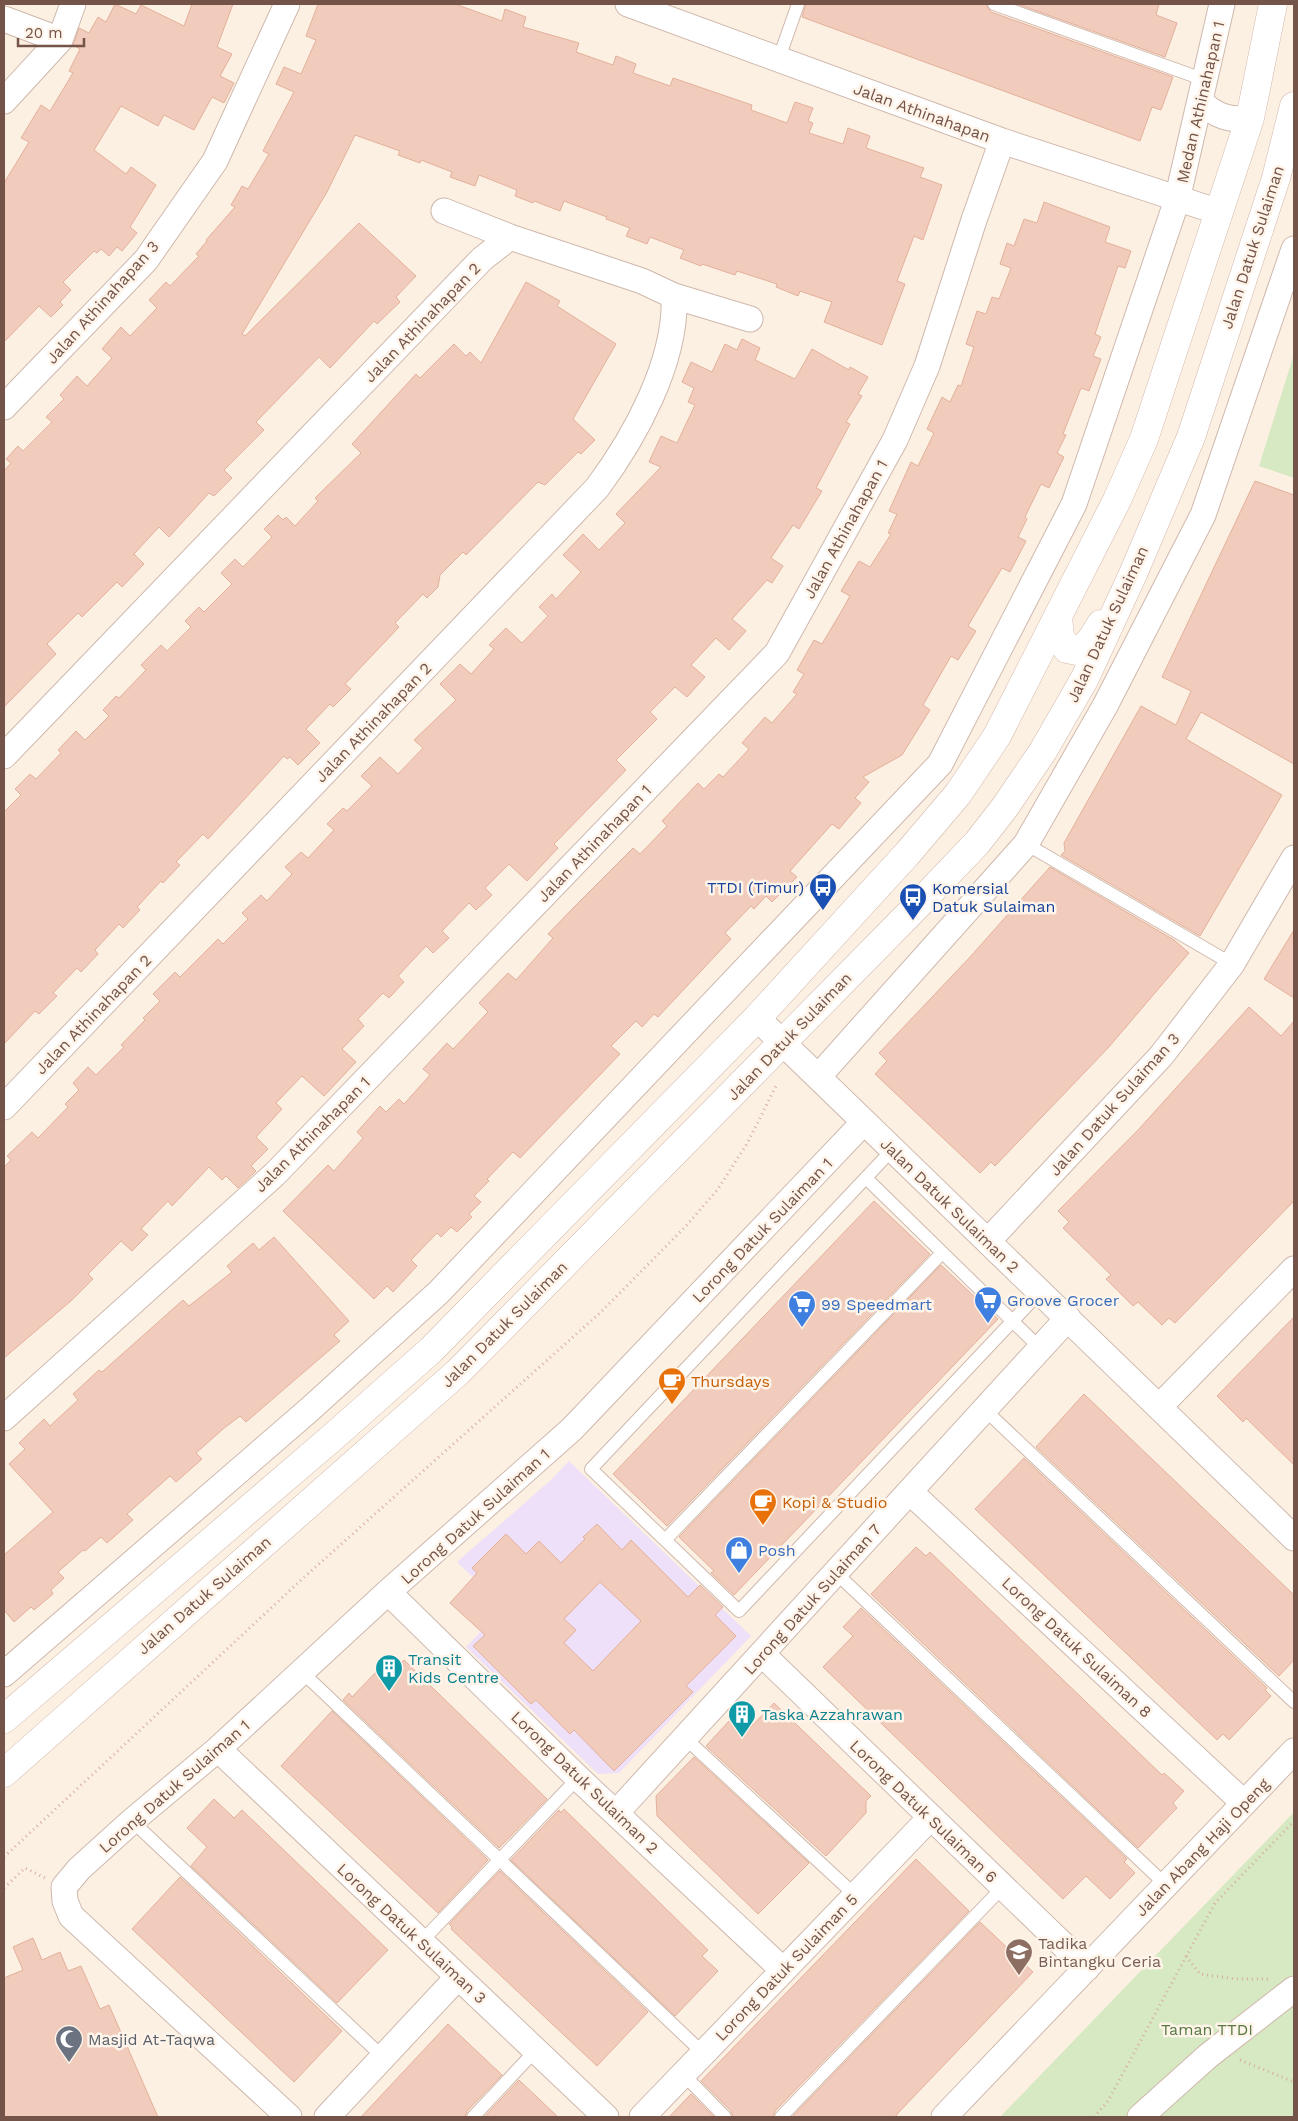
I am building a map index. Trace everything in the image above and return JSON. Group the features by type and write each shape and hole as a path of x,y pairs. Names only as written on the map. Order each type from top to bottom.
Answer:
{"main road":[{"name":"Jalan Datuk Sulaiman","path":"4,1719 334,1436 430,1350 757,1018 907,854 958,794 997,736 1117,500 1144,439 1250,118 1273,4"},
{"name":"Jalan Datuk Sulaiman","path":"4,1772 458,1372 783,1043 977,843 1006,807 1043,751 1085,678 1191,437 1276,178 1294,106"},
{"path":"1058,618 1060,636 1067,649 1077,651 1089,643 1132,574"}],"street":[{"path":"4,100 60,40 73,4"},
{"name":"Jalan Athinahapan 3","path":"4,407 146,260 215,161 286,4"},
{"name":"Jalan Athinahapan","path":"628,4 779,58 1002,142 1219,212"},
{"name":"Medan Athinahapan 1","path":"1177,200 1222,4"},
{"path":"4,19 60,40"},
{"path":"1202,90 1208,109 1223,117 1235,120 1250,118"},
{"name":"Jalan Athinahapan 1","path":"4,1418 275,1174 777,653 895,440 924,374 1002,142"},
{"path":"4,1674 309,1410 439,1292 940,764 1074,504 1177,200"},
{"path":"444,211 510,237 642,281 674,296 750,319"},
{"name":"Jalan Athinahapan 2","path":"4,756 482,259 510,237"},
{"name":"Jalan Datuk Sulaiman","path":"818,1077 1026,844 1105,706 1203,515 1294,249"},
{"name":"Jalan Athinahapan 2","path":"4,1107 597,488 617,462 658,382 670,348 674,296"},
{"name":"Jalan Datuk Sulaiman 3","path":"988,1241 1161,1056 1232,964 1294,858"},
{"name":"Jalan Datuk Sulaiman 2","path":"757,1018 1294,1538"},
{"name":"Lorong Datuk Sulaiman 1","path":"289,2117 71,1916 65,1901 64,1887 80,1869 132,1821 218,1749 388,1592 572,1430 864,1122"},
{"path":"1158,1407 1294,1269"},
{"name":"Lorong Datuk Sulaiman 7","path":"616,1813 1068,1318"},
{"path":"309,1410 334,1436"},
{"name":"Lorong Datuk Sulaiman 8","path":"910,1492 1244,1803"},
{"name":"Lorong Datuk Sulaiman 2","path":"388,1592 578,1778 783,1970"},
{"name":"Lorong Datuk Sulaiman 6","path":"762,1654 1087,1968"},
{"name":"Lorong Datuk Sulaiman 3","path":"218,1749 606,2117"},
{"name":"Jalan Abang Haji Openg","path":"944,2117 1294,1751"},
{"name":"Lorong Datuk Sulaiman 5","path":"642,2117 931,1817"},
{"path":"327,2117 458,1977"},
{"path":"1140,2117 1216,2050 1284,1984"}],"lane":[{"path":"779,58 798,4"},
{"path":"994,4 1202,90"},
{"path":"1026,844 1232,964"},
{"path":"892,1149 591,1469 739,1611 1040,1292"},
{"path":"866,1178 1040,1348"},
{"path":"666,1539 942,1253"},
{"path":"985,1410 1294,1702"},
{"path":"836,1573 1166,1885"},
{"path":"302,1672 704,2053"},
{"path":"686,1738 855,1895"},
{"path":"421,1942 502,1860 578,1778"},
{"path":"132,1821 384,2058"},
{"path":"781,2117 1003,1887"},
{"path":"473,2117 536,2050"},
{"path":"683,2074 725,2117"}],"path":[{"path":"1094,2117 1108,2101 1215,1903 1294,1821"},
{"path":"4,1888 25,1868"},
{"path":"1186,1956 1200,1974 1284,1984"},
{"path":"1216,2050 1294,2082"}],"shaded area":[{"path":"569,1461 751,1636 619,1773 598,1774 466,1647 504,1607 457,1562 552,1479"}],"green space":[{"path":"1294,354 1294,478 1259,466"},
{"name":"Taman TTDI","path":"1294,1812 1294,2117 1000,2117"}],"building":[{"path":"115,4 136,14 141,5 184,26 192,4 233,4 217,47 232,54 220,76 234,83 224,103 212,97 194,130 164,115 158,126 121,106 94,150 126,174 131,167 156,185 130,227 137,233 122,251 117,247 109,256 101,249 97,253 94,251 63,282 71,290 60,302 63,305 51,317 39,306 4,342 4,183 29,142 21,138 41,105 50,111 73,73 69,71 80,49 73,45 79,28 89,33 98,17 106,22"},
{"path":"318,4 455,4 502,21 505,9 526,17 523,27 579,43 576,52 613,65 616,56 636,64 633,73 670,86 673,78 752,105 751,110 787,123 795,102 813,108 808,121 813,123 809,133 843,144 848,128 870,136 866,148 924,168 920,177 942,185 923,240 914,236 897,281 905,284 882,345 824,322 832,302 800,291 798,296 776,287 777,284 737,271 735,275 702,264 701,266 680,258 684,250 650,237 647,244 626,236 630,228 606,219 607,217 564,201 560,211 534,201 533,203 515,196 517,190 479,175 475,186 450,177 452,172 421,160 420,163 398,155 400,151 355,135 327,192 242,334 245,336 359,223 416,276 396,297 400,302 377,324 374,321 330,368 319,357 256,422 264,430 224,470 232,478 214,496 209,493 169,537 159,527 134,554 144,564 122,587 117,582 82,617 78,613 47,644 56,654 4,707 4,471 11,463 6,459 18,446 23,451 52,422 46,417 64,399 60,395 77,376 87,386 112,358 102,349 121,327 130,336 157,308 149,300 166,282 170,286 199,256 196,254 206,240 235,207 231,205 242,186 248,189 269,154 263,151 294,92 276,84 284,67 301,74 316,40 306,36"},
{"path":"806,4 986,4 991,12 1173,77 1161,110 1152,107 1140,141 802,17"},
{"path":"1017,4 1159,4 1156,15 1177,23 1165,57"},
{"path":"1044,202 1110,227 1105,242 1131,251 1125,268 1118,266 1095,334 1101,337 1093,356 1101,359 1089,391 1081,388 1063,434 1066,435 1057,453 1064,457 1049,488 1041,484 1025,517 1027,519 1018,537 1026,541 1010,572 1002,568 968,626 976,631 958,660 951,656 923,705 930,710 902,755 863,777 869,782 855,798 861,803 839,829 832,824 790,871 797,877 772,902 766,896 754,909 751,906 725,933 731,939 658,1017 654,1014 642,1027 636,1021 611,1046 620,1054 520,1158 513,1152 487,1179 489,1181 474,1196 481,1202 469,1214 472,1217 457,1232 451,1227 441,1237 437,1233 411,1260 417,1266 393,1292 387,1286 374,1299 283,1211 328,1165 334,1171 363,1138 357,1132 380,1106 386,1112 399,1099 404,1104 430,1075 423,1069 447,1043 453,1049 488,1012 479,1003 508,973 516,980 553,938 548,934 575,906 633,848 640,854 667,826 662,821 698,783 704,789 719,774 723,777 749,749 742,743 765,717 772,723 797,694 793,692 804,674 797,670 814,640 822,644 850,596 841,591 859,561 870,567 891,534 888,533 897,514 889,511 911,462 918,466 934,433 927,429 942,397 950,402 958,385 961,386 974,347 966,344 977,311 986,314 992,297 999,299 1011,268 1000,264 1007,243 1014,246 1024,219 1037,223"},
{"path":"526,282 560,301 557,306 616,344 573,419 595,440 581,454 578,452 545,485 538,482 466,555 463,552 440,575 438,587 427,598 423,594 395,623 399,627 345,684 351,689 333,707 330,704 306,729 320,743 298,765 290,757 287,759 284,756 208,839 203,834 176,862 180,865 163,883 161,881 137,907 140,910 123,928 119,924 95,950 98,954 81,972 77,968 53,993 57,996 39,1014 35,1011 4,1044 4,812 21,795 15,789 30,774 36,779 61,753 58,750 76,731 85,740 109,716 103,710 116,696 119,698 146,670 141,665 161,645 167,651 191,627 185,621 199,607 204,612 232,584 221,573 235,559 243,567 272,537 264,529 278,515 283,520 286,517 295,526 318,501 315,498 361,453 352,444 416,374 420,378 454,344 466,356 470,352 481,363"},
{"path":"742,339 760,348 755,360 795,379 812,349 849,370 850,367 868,377 858,394 862,396 846,422 850,424 816,488 822,491 799,529 793,525 771,558 783,566 772,583 767,580 732,619 746,631 729,650 716,638 691,665 705,677 687,697 675,687 650,712 657,719 616,760 626,770 554,844 558,848 527,881 509,864 485,888 492,895 476,910 469,903 442,931 449,938 433,953 426,946 398,976 404,982 389,998 383,993 358,1019 364,1026 342,1049 356,1062 324,1096 302,1076 276,1103 282,1109 256,1137 268,1149 251,1166 256,1171 238,1188 226,1176 222,1180 209,1167 172,1206 168,1201 141,1229 148,1235 132,1251 121,1241 88,1274 93,1279 72,1300 4,1358 4,1167 11,1160 7,1156 32,1132 38,1138 68,1107 65,1104 79,1090 73,1083 88,1067 96,1075 124,1047 121,1045 160,1001 153,994 175,972 180,977 218,939 223,944 248,919 242,913 261,895 267,901 292,874 285,867 301,852 308,858 334,830 327,824 343,808 347,811 372,786 361,776 380,757 398,774 423,748 414,740 456,700 440,684 460,664 471,674 494,649 489,645 506,628 522,643 548,616 539,607 552,594 556,599 581,572 563,555 583,534 599,550 625,523 616,514 661,467 649,462 661,436 677,443 695,405 688,402 694,388 682,382 691,362 712,372 725,344 737,350"},
{"path":"1255,481 1294,495 1294,764 1201,712 1186,739 1282,795 1200,936 1061,855 1065,851 1064,843 1141,706 1176,725 1191,691 1162,677"},
{"path":"1050,867 1174,940 1189,953 1108,1048 995,1166 991,1162 980,1173 875,1074 887,1061 879,1053 971,956"},
{"path":"1294,930 1294,998 1264,979"},
{"path":"1249,1007 1281,1036 1294,1021 1294,1201 1175,1323 1169,1318 1162,1325 1138,1302 1133,1306 1106,1279 1111,1275 1063,1228 1069,1222 1058,1211 1139,1129"},
{"path":"874,1201 930,1254 667,1526 613,1474"},
{"path":"274,1237 349,1321 334,1335 340,1341 246,1422 240,1416 223,1429 196,1453 202,1459 176,1482 170,1476 127,1514 133,1520 107,1543 101,1537 85,1551 83,1550 58,1572 64,1578 51,1590 53,1594 34,1610 31,1607 14,1622 4,1610 4,1555 53,1512 9,1464 25,1449 19,1443 44,1419 50,1426 78,1400 73,1394 99,1370 102,1372 183,1300 189,1306 232,1272 227,1266 253,1243 259,1250"},
{"path":"941,1265 998,1319 734,1595 711,1573 714,1571 679,1537"},
{"path":"1294,1317 1294,1465 1246,1418 1243,1422 1217,1396"},
{"path":"1084,1394 1294,1595 1294,1660 1279,1676 1036,1447"},
{"path":"1024,1458 1267,1688 1265,1690 1271,1696 1229,1740 1223,1734 1217,1740 975,1509"},
{"path":"597,1524 622,1550 631,1540 688,1597 700,1585 723,1607 715,1615 736,1636 686,1686 693,1692 614,1771 574,1730 570,1734 536,1700 531,1704 473,1646 485,1635 450,1603 477,1573 472,1568 506,1534 526,1554 539,1541 561,1563 585,1539 583,1537","holes":["600,1582 641,1621 593,1671 564,1643 576,1630 564,1619"]},
{"path":"916,1547 926,1556 930,1552 1162,1775 1164,1773 1184,1791 1173,1803 1177,1808 1138,1848 871,1594"},
{"path":"861,1608 1127,1859 1124,1862 1135,1873 1110,1899 1086,1876 1063,1899 823,1667 853,1636 843,1627"},
{"path":"404,1660 547,1799 499,1848 343,1700 349,1693 352,1697 378,1670 386,1679"},
{"path":"774,1703 871,1796 866,1801 866,1813 826,1856 706,1746 730,1720 744,1734"},
{"path":"332,1711 488,1860 438,1913 281,1766"},
{"path":"694,1757 809,1863 758,1914 657,1816 656,1796"},
{"path":"214,1799 234,1818 242,1810 388,1950 337,2003 191,1866 207,1847 187,1828"},
{"path":"564,1809 708,1950 702,1956 718,1971 675,2016 511,1860 559,1810 561,1813"},
{"path":"916,1859 969,1911 775,2111 773,2117 733,2117 731,2111 701,2081"},
{"path":"500,1871 648,2012 597,2066 451,1929 452,1927 449,1924"},
{"path":"180,1877 342,2031 294,2082 132,1929"},
{"path":"980,1922 1033,1972 895,2117 792,2117"},
{"name":"Masjid At-Taqwa","path":"33,1938 42,1960 60,1952 68,1971 81,1966 100,2009 109,2005 158,2117 4,2117 4,1978 23,1970 13,1947"},
{"path":"448,2024 502,2075 467,2111 465,2117 361,2117"},
{"path":"519,2080 558,2117 484,2117"},
{"path":"691,2094 714,2117 669,2117"}],"place":[{"name":"TTDI (Timur)","path":"823,911"},
{"name":"Komersial Datuk Sulaiman","path":"913,921"},
{"name":"Groove Grocer","path":"988,1324"},
{"name":"99 Speedmart","path":"802,1328"},
{"name":"Thursdays","path":"672,1405"},
{"name":"Kopi & Studio","path":"763,1526"},
{"name":"Posh","path":"739,1574"},
{"name":"Transit Kids Centre","path":"389,1692"},
{"name":"Taska Azzahrawan","path":"742,1738"},
{"name":"Tadika Bintangku Ceria","path":"1019,1976"},
{"name":"Masjid At-Taqwa","path":"69,2063"}]}
